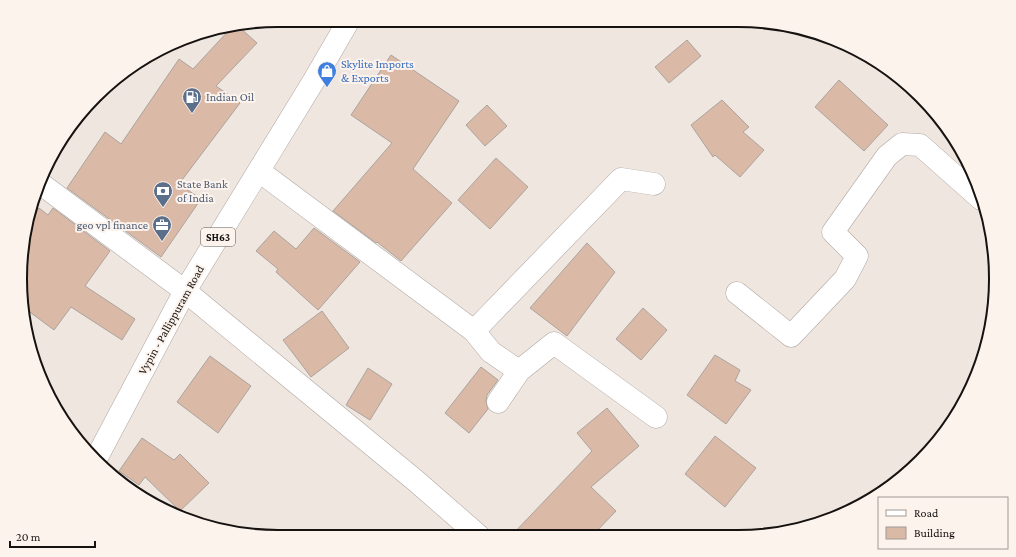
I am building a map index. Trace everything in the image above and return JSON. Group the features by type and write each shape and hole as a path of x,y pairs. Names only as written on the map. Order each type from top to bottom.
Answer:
{"street":[{"name":"Vypin - Pallippuram Road","path":"99,454 185,291 345,27"},
{"path":"737,293 791,336 845,279 857,256 833,232 887,156 902,144 920,145 974,193"},
{"path":"259,171 474,331 491,352 519,371"},
{"path":"474,331 621,179 654,184"},
{"path":"44,186 185,291 472,530"},
{"path":"498,402 519,371 554,343 656,417"}],"building":[{"path":"242,30 257,43 216,86 240,103 179,184 201,199 161,257 67,188 105,132 121,144 179,59 193,69 227,33"},
{"path":"687,40 701,56 669,83 655,67"},
{"path":"391,55 459,101 413,169 452,203 401,261 333,211 392,143 351,115"},
{"path":"839,80 888,125 864,151 815,107"},
{"path":"722,100 749,127 743,132 764,150 740,177 715,155 713,157 691,125"},
{"path":"487,105 507,126 485,146 466,125"},
{"path":"496,158 528,187 490,229 458,200"},
{"path":"39,208 48,215 53,208 110,251 85,286 135,319 122,340 71,307 54,330 29,312 27,278 29,246 36,212"},
{"path":"314,228 360,262 318,310 276,272 278,269 256,251 274,231 296,249"},
{"path":"587,243 615,272 567,336 530,308"},
{"path":"643,308 667,330 641,360 616,339"},
{"path":"322,311 349,348 311,377 283,340"},
{"path":"715,355 740,370 735,381 751,390 726,424 687,395"},
{"path":"210,356 251,386 218,433 177,402"},
{"path":"481,367 498,380 487,395 486,401 488,409 469,433 445,413"},
{"path":"368,368 392,384 370,420 346,405"},
{"path":"607,408 639,446 591,487 616,511 598,530 517,530 592,451 577,433"},
{"path":"715,436 756,468 725,507 685,474"},
{"path":"142,438 174,460 180,454 209,483 181,510 145,477 139,485 119,471"}],"place":[{"name":"Skylite Imports & Exports","path":"327,88"},
{"name":"Indian Oil","path":"192,114"},
{"name":"State Bank of India","path":"163,208"},
{"name":"geo vpl finance","path":"162,242"}]}
